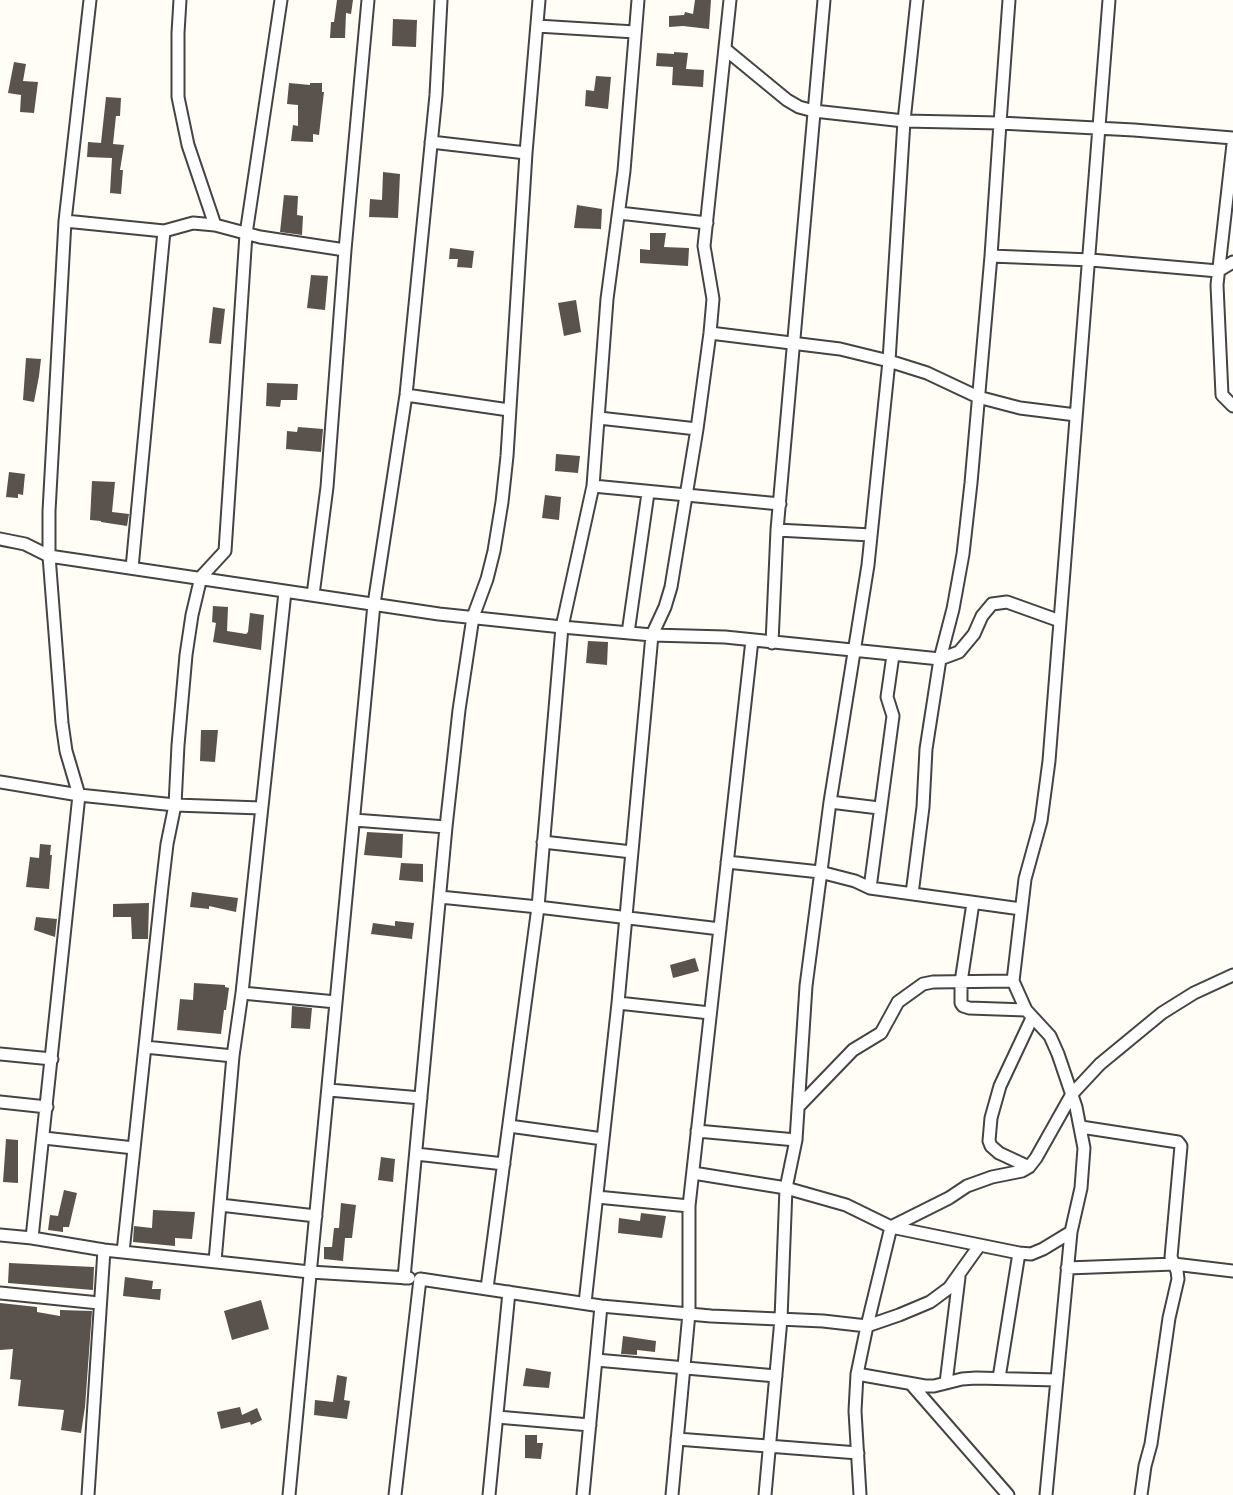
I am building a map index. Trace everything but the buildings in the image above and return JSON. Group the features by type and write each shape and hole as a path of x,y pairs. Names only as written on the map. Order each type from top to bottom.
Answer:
{"street":[{"path":"32,1238 79,795 66,751 62,723 49,556 50,462 65,221 90,0"},
{"path":"180,0 178,97 188,145 215,225"},
{"path":"123,1252 166,858 175,805 186,655 201,577 225,551 246,234 281,0"},
{"path":"313,595 327,487 368,0"},
{"path":"289,1495 374,604 406,395 436,95 441,0"},
{"path":"404,1278 459,710 473,617 487,579 502,502 539,0"},
{"path":"487,1288 538,907 562,627 593,486 607,299 619,213 638,0"},
{"path":"585,1303 618,1003 652,635 671,587 710,333 713,299 704,246 730,0"},
{"path":"772,643 777,530 824,0"},
{"path":"765,1495 781,1319 786,1188 796,1140 806,986 830,802 868,565 889,361 904,121 917,0"},
{"path":"912,894 923,807 926,749 940,659 963,554 971,483 1009,0"},
{"path":"1046,1495 1067,1268 1084,1148 1072,1094 1050,1036 1029,1014 1013,981 1025,879 1041,821 1049,761 1109,0"},
{"path":"537,26 635,32"},
{"path":"725,49 787,100 814,111 904,121 1000,123 1233,138"},
{"path":"431,142 526,153"},
{"path":"1233,144 1217,304 1222,395 1233,406"},
{"path":"619,213 707,223"},
{"path":"65,221 164,231 193,223 215,225 246,234 345,250"},
{"path":"132,568 164,231"},
{"path":"991,256 1088,260 1218,271 1233,262"},
{"path":"710,333 840,349 927,373 978,397 1020,408 1076,415"},
{"path":"406,395 509,410"},
{"path":"599,418 697,429"},
{"path":"593,486 780,504"},
{"path":"628,633 648,493"},
{"path":"777,530 871,535"},
{"path":"0,539 25,544 49,556 473,617 940,659 959,652 992,604 1007,602 1060,621"},
{"path":"215,1261 233,1056 285,592"},
{"path":"672,1495 689,1313 689,1206 752,640"},
{"path":"870,888 893,716 887,697 893,655"},
{"path":"0,782 79,795 175,805 261,808"},
{"path":"830,802 879,808"},
{"path":"354,820 446,827"},
{"path":"543,842 632,852"},
{"path":"727,862 820,872 870,888 1021,909"},
{"path":"440,897 720,929"},
{"path":"973,903 961,982 963,1006 1029,1014"},
{"path":"860,1495 855,1411 857,1374 891,1227 967,1186 1029,1167 1072,1094 1100,1064 1162,1013 1194,993 1233,975"},
{"path":"798,1107 853,1050 881,1033 903,996 927,983 1013,981"},
{"path":"242,993 336,1002"},
{"path":"618,1003 710,1013"},
{"path":"1029,1014 1000,1086 991,1118 989,1141 999,1153 1029,1167"},
{"path":"145,1047 233,1056"},
{"path":"0,1054 52,1059"},
{"path":"329,1090 421,1098"},
{"path":"0,1102 47,1107"},
{"path":"509,1126 603,1139"},
{"path":"1081,1127 1178,1142 1181,1146 1171,1257 1178,1279 1141,1495"},
{"path":"697,1131 796,1140"},
{"path":"44,1138 134,1148"},
{"path":"416,1154 504,1164"},
{"path":"693,1173 786,1188 846,1205 891,1227 1019,1253 1031,1254 1071,1232"},
{"path":"597,1197 689,1206"},
{"path":"220,1205 316,1216"},
{"path":"0,1235 104,1250 310,1272 420,1279 601,1306 867,1326 930,1302 949,1288 979,1246"},
{"path":"88,1495 104,1250"},
{"path":"999,1378 1019,1253"},
{"path":"1211,1268 1233,1260"},
{"path":"1067,1268 1174,1264 1233,1271"},
{"path":"946,1383 959,1274"},
{"path":"395,1495 420,1279"},
{"path":"489,1495 509,1292"},
{"path":"0,1293 99,1303"},
{"path":"583,1495 601,1306"},
{"path":"596,1360 776,1376"},
{"path":"857,1374 934,1386 976,1378 1057,1380"},
{"path":"911,1384 1008,1495"},
{"path":"497,1417 590,1425"},
{"path":"677,1439 858,1453"}]}
